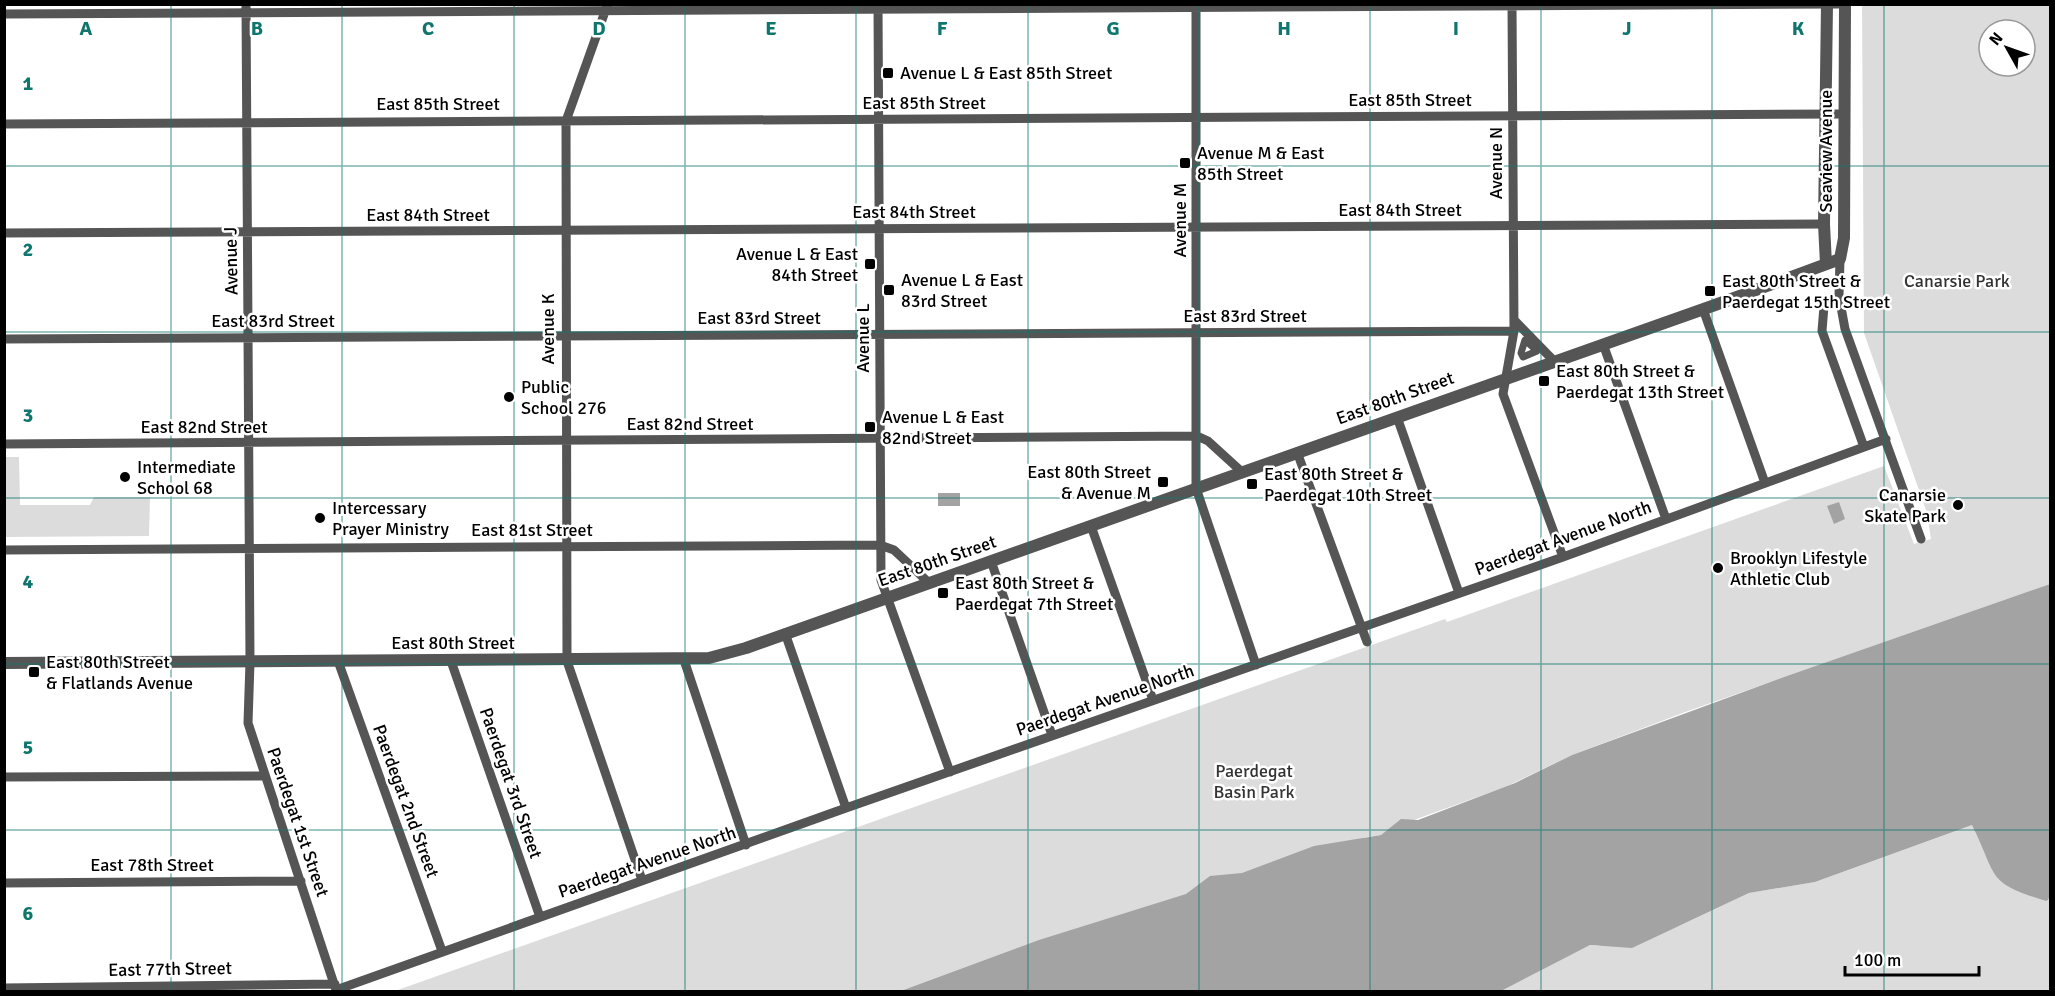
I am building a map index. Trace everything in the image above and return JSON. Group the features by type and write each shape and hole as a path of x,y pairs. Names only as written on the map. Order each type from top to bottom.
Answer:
{"street":[{"name":"Seaview Avenue","path":"1845,4 1844,238 1840,259 1839,296 1845,329 1921,539"},
{"name":"Avenue N","path":"1512,5 1514,326 1503,394 1563,557"},
{"name":"Seaview Avenue","path":"1826,264 1825,114 1830,5"},
{"path":"4,14 246,9 1830,5"},
{"name":"Avenue M","path":"1196,6 1196,488 1256,664"},
{"name":"Avenue L","path":"878,7 881,580 950,772"},
{"name":"Avenue K","path":"607,8 566,120 564,231 567,661 642,880"},
{"name":"Avenue J","path":"246,9 250,662"},
{"name":"East 85th Street","path":"4,124 1843,114"},
{"name":"East 84th Street","path":"4,233 1824,224"},
{"name":"East 80th Street","path":"4,663 684,660 728,653 1840,259"},
{"path":"1839,296 1824,306 1822,331 1864,447"},
{"path":"1703,309 1765,483"},
{"path":"1514,326 1554,361"},
{"name":"East 83rd Street","path":"4,339 1197,333 1514,326"},
{"path":"1603,344 1666,519"},
{"path":"1397,417 1459,593"},
{"path":"1197,436 1208,441 1242,472"},
{"name":"East 82nd Street","path":"4,444 880,440 1197,436"},
{"name":"Paerdegat Avenue North","path":"336,988 1563,557 1886,439"},
{"path":"1297,452 1367,642"},
{"path":"1091,526 1153,700"},
{"path":"880,545 894,550 928,582"},
{"name":"East 81st Street","path":"4,550 880,545"},
{"path":"991,561 1052,735"},
{"path":"785,633 846,808"},
{"path":"684,660 746,844"},
{"name":"Paerdegat 2nd Street","path":"338,661 442,951"},
{"name":"Paerdegat 3rd Street","path":"451,661 540,917"},
{"name":"Paerdegat 1st Street","path":"250,662 248,723 336,988"},
{"path":"4,777 264,776"},
{"name":"East 78th Street","path":"4,883 300,880"},
{"name":"East 77th Street","path":"4,988 336,988"}],"green space":[{"name":"Paerdegat Basin Park","path":"1862,5 2050,5 2050,584 1688,711 1572,755 1505,787 1389,829 1381,835 1366,837 925,991 392,992 1445,619 1447,622 1884,466 1914,544 1931,539 1927,513 1864,333"},
{"path":"5,457 19,457 20,505 90,505 94,497 150,497 149,536 5,537"},
{"path":"1972,825 2047,901 2050,897 2050,991 1468,992 1567,956 1590,945 1598,946 1681,925 1749,893 1815,882"}],"shaded area":[{"path":"938,493 960,493 960,506 938,506"},
{"path":"1839,502 1845,519 1834,524 1827,506"},
{"path":"2050,584 2050,897 2047,901 2013,889 1996,876 1972,825 1815,882 1749,893 1632,948 1590,945 1501,991 901,991 1039,940 1186,894 1210,876 1242,873 1314,846 1381,835 1401,819 1418,820 1515,783 1572,755 1787,676"}],"place":[{"name":"Avenue L & East 85th Street","path":"888,73"},
{"name":"Avenue M & East 85th Street","path":"1185,163"},
{"name":"Avenue L & East 84th Street","path":"870,264"},
{"name":"Avenue L & East 83rd Street","path":"889,290"},
{"name":"East 80th Street & Paerdegat 15th Street","path":"1710,291"},
{"name":"East 80th Street & Paerdegat 13th Street","path":"1544,381"},
{"name":"Public School 276","path":"509,397"},
{"name":"Avenue L & East 82nd Street","path":"870,427"},
{"name":"Intermediate School 68","path":"125,477"},
{"name":"East 80th Street & Avenue M","path":"1163,482"},
{"name":"East 80th Street & Paerdegat 10th Street","path":"1252,484"},
{"name":"Canarsie Skate Park","path":"1958,505"},
{"name":"Intercessary Prayer Ministry","path":"320,518"},
{"name":"Brooklyn Lifestyle Athletic Club","path":"1718,568"},
{"name":"East 80th Street & Paerdegat 7th Street","path":"943,593"},
{"name":"East 80th Street & Flatlands Avenue","path":"34,672"}],"park label":[{"name":"Canarsie Park","path":"1957,281"}]}
